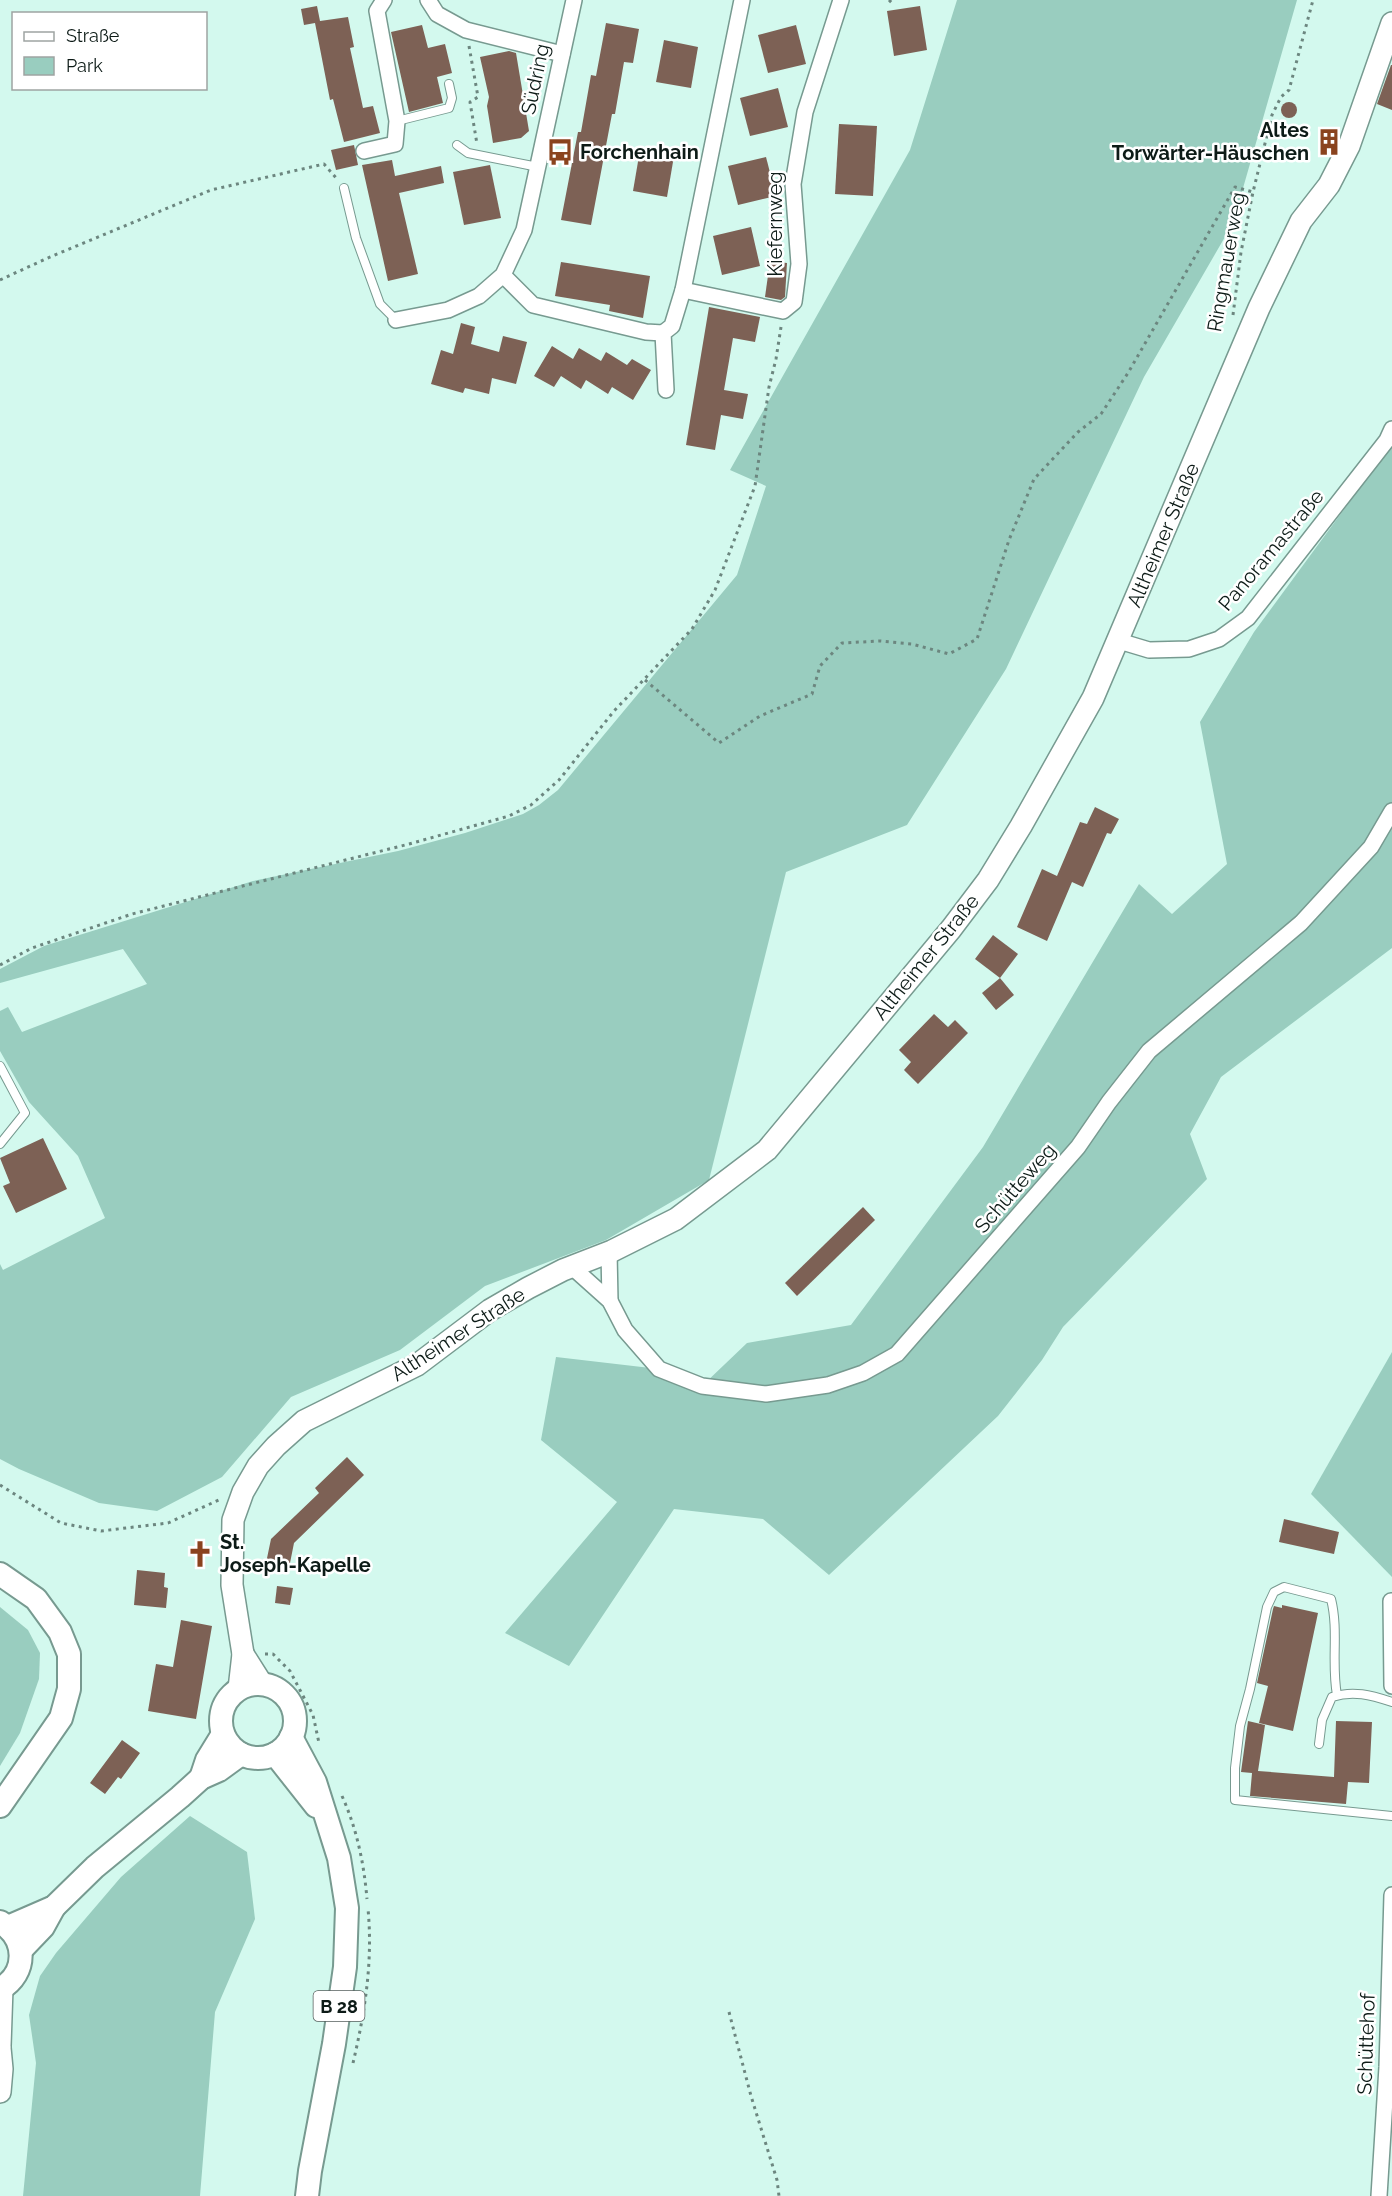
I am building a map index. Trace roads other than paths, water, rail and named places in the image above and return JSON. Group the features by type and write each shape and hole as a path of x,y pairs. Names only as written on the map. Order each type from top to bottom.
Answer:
{"main road":[{"path":"0,1574 36,1599 60,1632 69,1654 69,1689 61,1718 0,1806"},
{"path":"262,1684 239,1689 229,1698 223,1709 221,1722 223,1734 231,1746 241,1754 252,1758 264,1758 275,1754 291,1737"},
{"name":"B 28","path":"262,1684 274,1687 290,1703 295,1726 291,1737 315,1782 339,1858 347,1908 345,1967 334,2044 310,2171 308,2196"},
{"path":"201,1778 207,1760 223,1734"},
{"path":"21,1950 43,1927 54,1907 94,1867 201,1778 219,1770 241,1754"},
{"name":"B 28","path":"275,1754 325,1817"},
{"path":"1,1989 11,1982 18,1972 21,1961 21,1950 17,1938 4,1925 54,1907"}],"street":[{"path":"364,151 395,144 397,121 376,10 384,0"},
{"path":"428,0 437,14 466,30 562,54"},
{"name":"Südring","path":"396,320 448,310 479,296 503,275 524,230 574,0"},
{"path":"503,275 533,305 646,332 663,333 672,326 682,290 742,0"},
{"name":"Kiefernweg","path":"682,290 783,310 794,302 799,264 793,184 805,112 842,0"},
{"name":"Altheimer Straße","path":"239,1689 243,1654 235,1611 231,1554 233,1520 243,1492 258,1466 276,1446 304,1421 417,1365 490,1310 528,1288 676,1219 767,1150 951,929 988,880 1093,698 1259,308 1301,221 1329,185 1349,146 1392,23"},
{"path":"663,333 666,390"},
{"name":"Panoramastraße","path":"1119,641 1149,650 1189,649 1219,639 1248,618 1387,440 1392,429"},
{"name":"Schütteweg","path":"572,1267 610,1301 625,1330 659,1369 702,1386 766,1394 828,1385 863,1373 897,1354 1078,1147 1149,1050 1301,923 1371,847 1392,811"},
{"name":"Schütteweg","path":"609,1252 610,1301"},
{"path":"1391,1601 1392,1686"},
{"name":"Altheimer Straße","path":"243,1654 262,1684"},
{"name":"Schüttehof","path":"1379,2196 1387,2067 1392,1895"},
{"path":"0,2092 1,1989"}],"lane":[{"path":"397,121 448,108 452,99 448,84"},
{"path":"457,145 468,153 538,167"},
{"path":"344,188 356,238 380,304 396,320"},
{"path":"0,1066 25,1113 0,1144"},
{"path":"1337,1695 1334,1679 1336,1618 1331,1599 1284,1587 1274,1592 1267,1607 1251,1689 1240,1726 1235,1768 1235,1800 1392,1816"},
{"path":"1319,1744 1322,1720 1332,1697 1344,1693 1357,1693 1392,1702"}],"place":[{"name":"Altes Torwärter-Häuschen","path":"1329,142"},
{"name":"Forchenhain","path":"560,152"},
{"name":"St. Joseph-Kapelle","path":"200,1554"}]}
